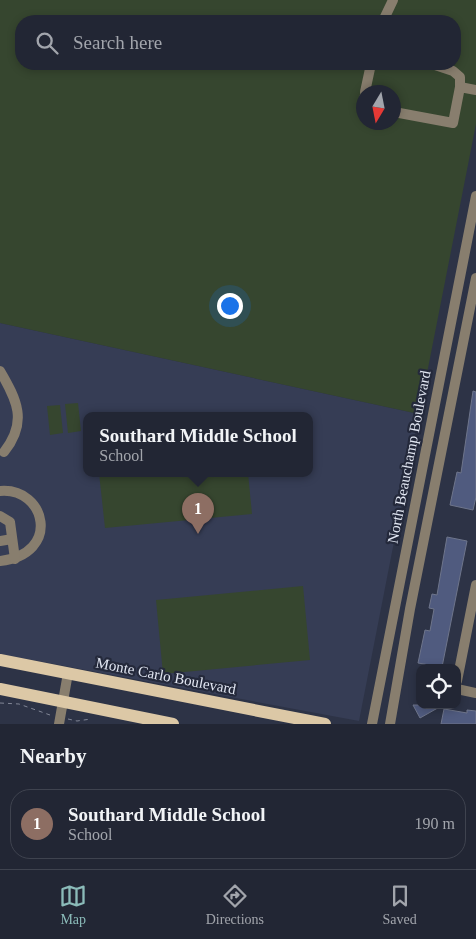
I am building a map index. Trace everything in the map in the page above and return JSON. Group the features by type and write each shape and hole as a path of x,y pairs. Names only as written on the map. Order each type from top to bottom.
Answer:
{"main road":[{"name":"Monte Carlo Boulevard","path":"0,660 325,724"},
{"path":"0,689 173,724"}],"street":[{"path":"386,15 393,0"},
{"path":"366,85 370,70"},
{"path":"401,113 453,123 460,78 450,70"},
{"path":"460,87 476,90"},
{"name":"North Beauchamp Boulevard","path":"372,724 476,196"},
{"name":"North Beauchamp Boulevard","path":"390,724 410,609 476,278"},
{"path":"0,371 13,393 18,414 15,436 4,452"},
{"path":"0,491 12,491 26,498 36,508 40,520 39,537 34,547 15,559 0,561"},
{"path":"0,516 10,522 15,559"},
{"path":"0,541 12,539"},
{"path":"460,664 476,586"},
{"path":"59,724 68,673"},
{"path":"461,690 476,693"}],"shaded area":[{"path":"0,323 419,414 359,721 0,654"}],"green space":[{"path":"0,0 476,0 476,124 419,414 0,323"},
{"path":"78,403 81,431 68,433 65,404"},
{"path":"60,405 63,433 50,435 47,406"},
{"path":"99,477 248,477 252,514 105,528"},
{"path":"303,586 310,660 163,674 156,600"}],"building":[{"path":"473,391 476,392 476,497 473,510 450,505 457,472 461,473"},
{"path":"447,537 467,541 443,664 418,663 425,630 430,631 434,609 429,608 432,594 437,595"},
{"path":"413,705 416,705 416,709 436,709 420,718"},
{"path":"444,709 467,713 467,710 476,711 476,724 441,724"}],"place":[{"name":"Southard Middle School","path":"198,534"}]}
